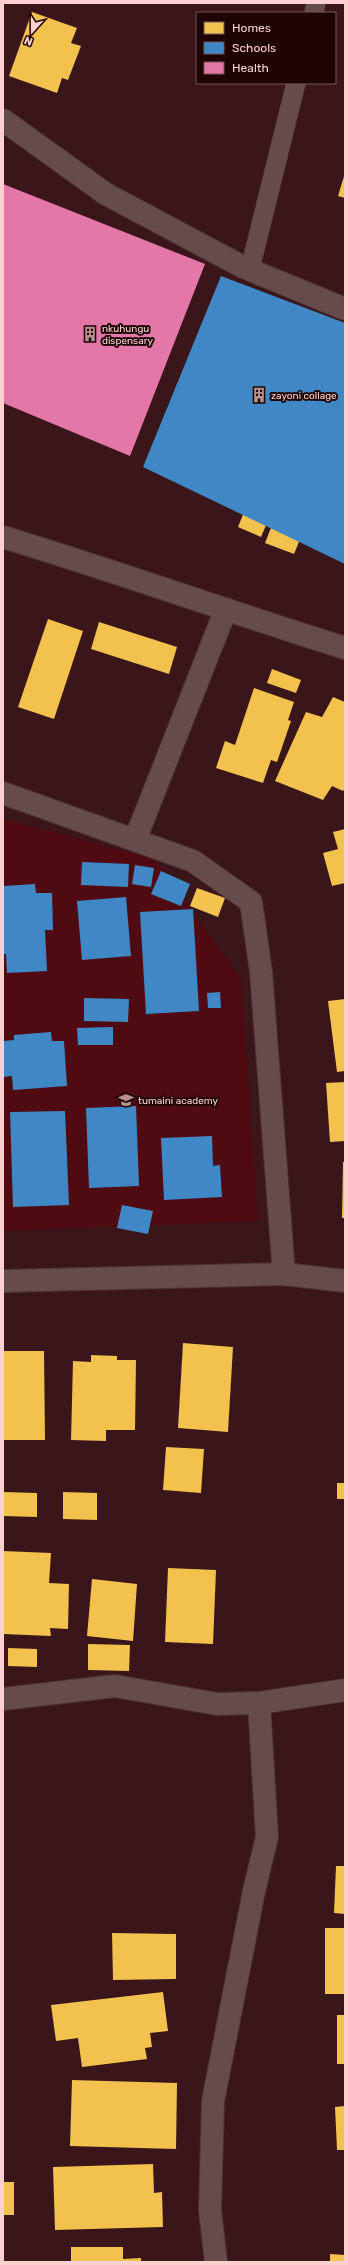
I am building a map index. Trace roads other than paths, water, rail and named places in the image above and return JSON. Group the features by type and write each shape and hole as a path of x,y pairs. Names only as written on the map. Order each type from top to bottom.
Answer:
{"street":[{"path":"3,120 106,194 250,270 345,309"},
{"path":"3,537 100,566 345,648"},
{"path":"135,840 226,609"},
{"path":"3,793 193,861 251,902 261,972 284,1274"},
{"path":"3,1281 284,1274 345,1281"},
{"path":"3,1699 115,1686 217,1704 259,1703 345,1690"},
{"path":"216,2262 210,2210 213,2101 254,1890 267,1837 259,1703"}],"lane":[{"path":"250,270 296,84"}],"place":[{"name":"nkuhungu dispensary","path":"90,334"},
{"name":"zayoni collage","path":"259,395"},
{"name":"tumaini academy","path":"126,1100"}]}
